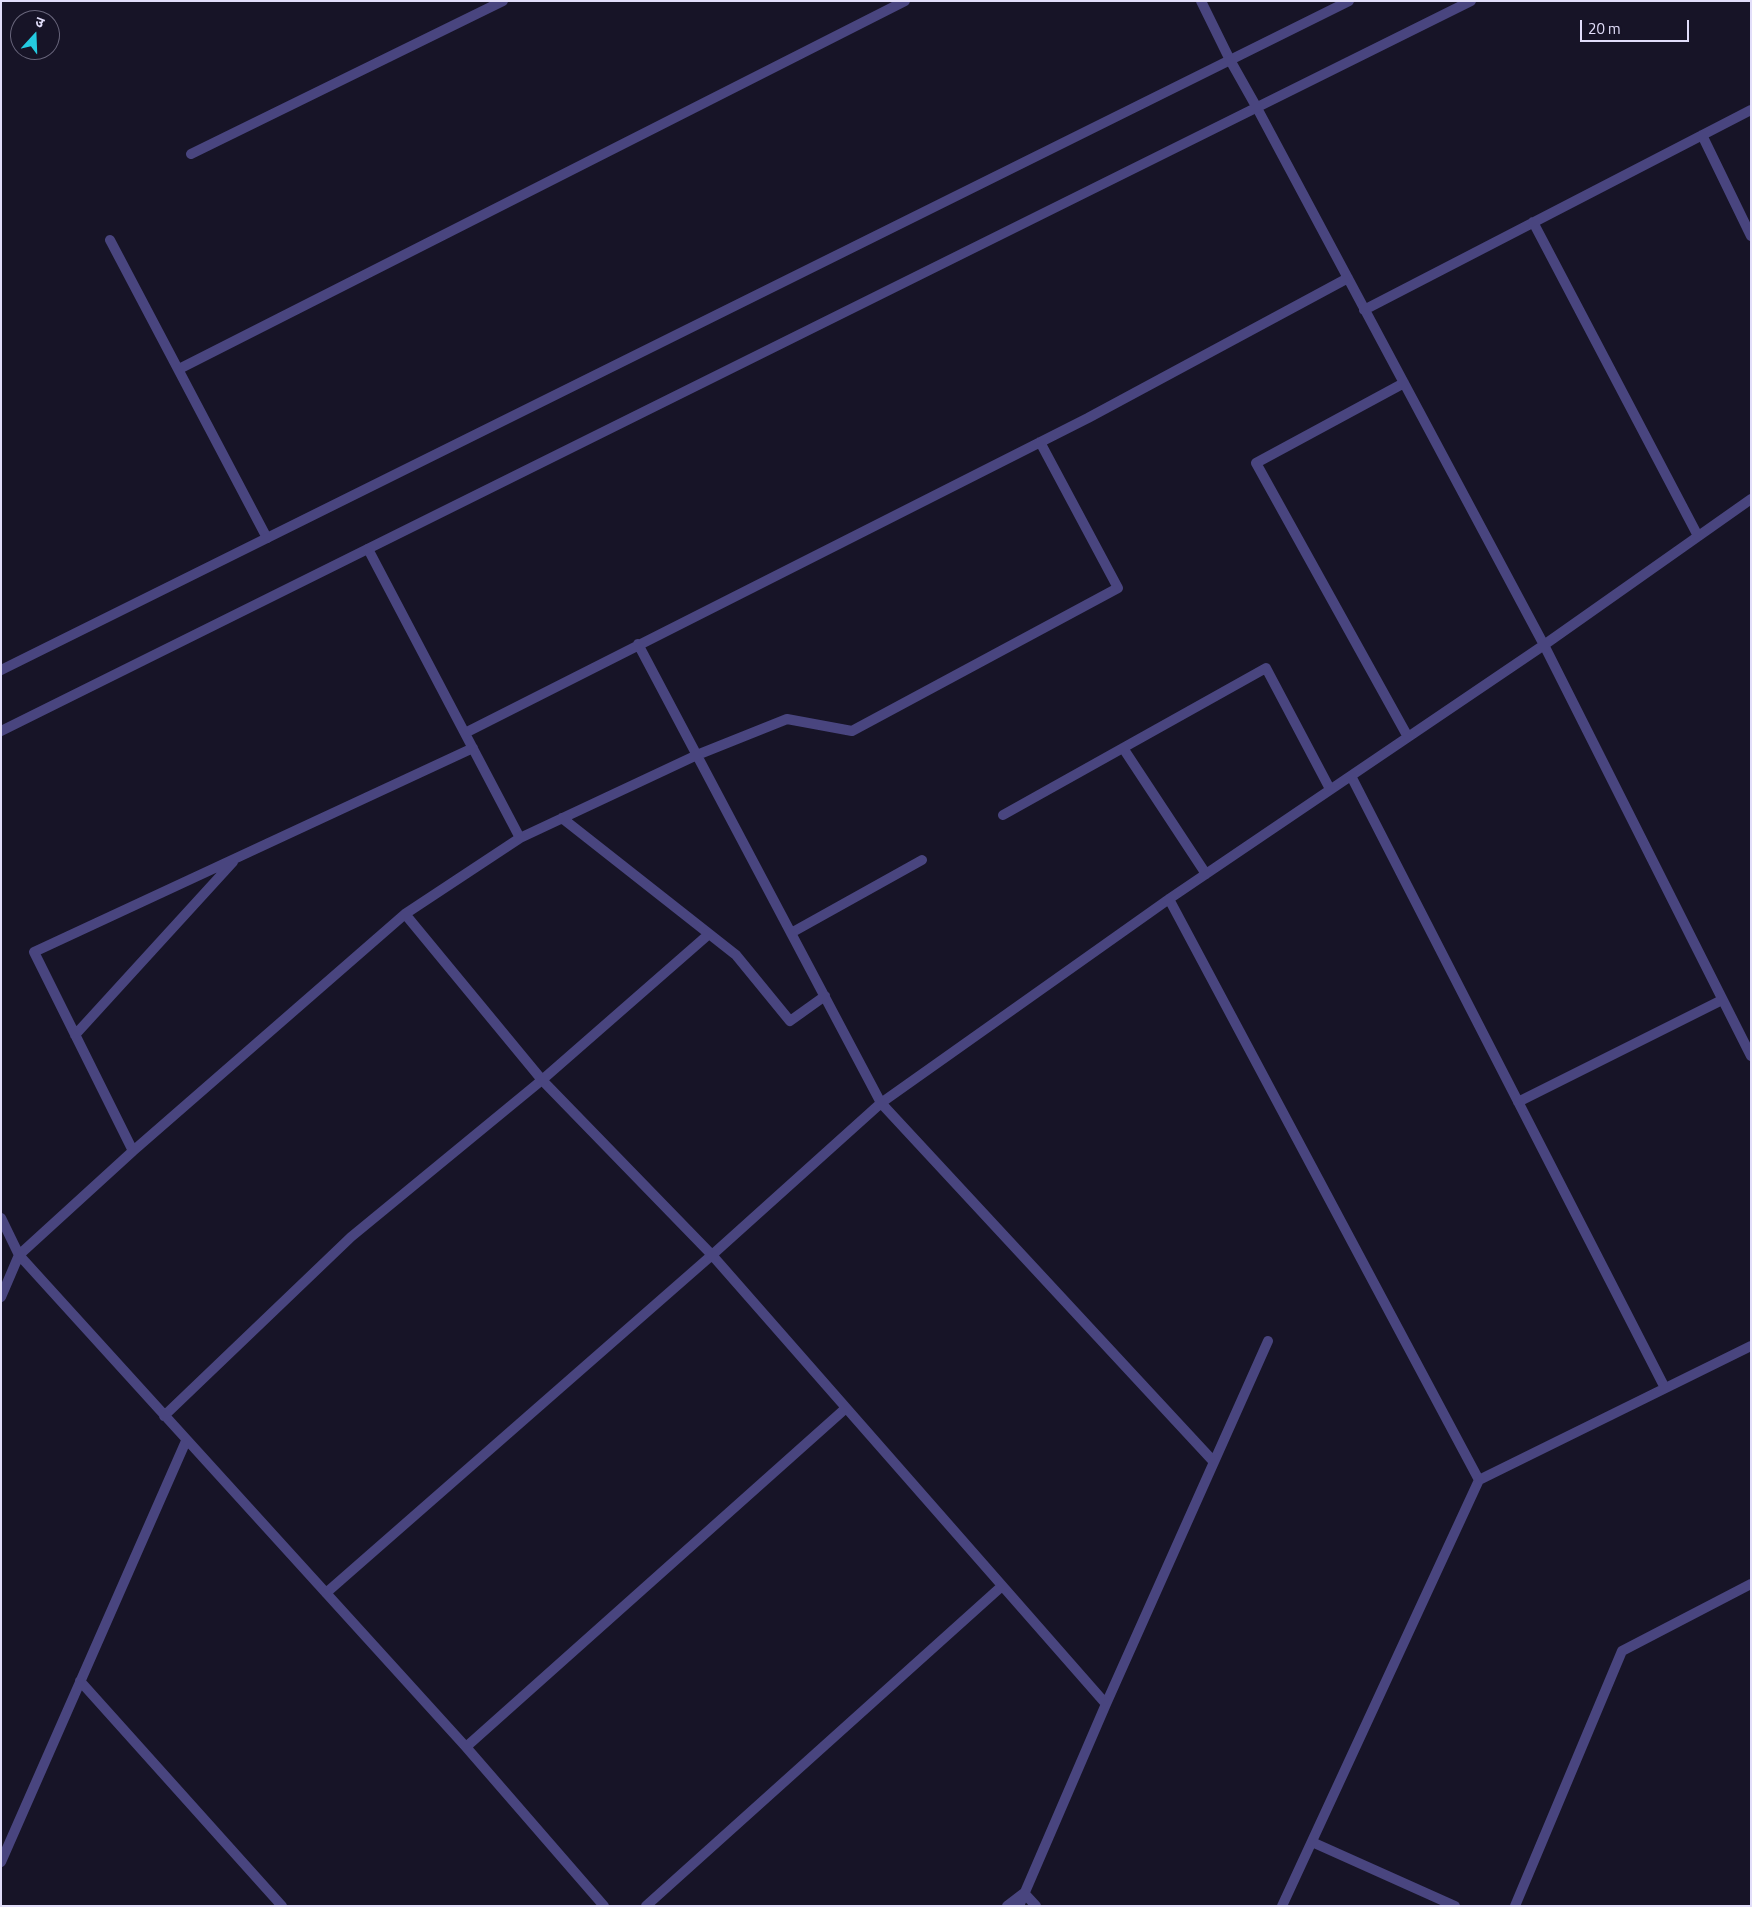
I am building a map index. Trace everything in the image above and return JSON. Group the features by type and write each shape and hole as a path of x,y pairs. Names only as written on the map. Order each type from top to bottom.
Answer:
{"street":[{"path":"191,154 503,1"},
{"path":"178,369 905,1"},
{"path":"1201,1 1230,60 1544,644 1751,1056"},
{"path":"1,670 1349,1"},
{"path":"1,731 1471,1"},
{"path":"1364,310 1751,110"},
{"path":"1702,135 1751,236"},
{"path":"1533,222 1698,536"},
{"path":"110,240 267,538"},
{"path":"465,733 1040,442 1348,278"},
{"path":"1404,383 1256,463 1408,737"},
{"path":"1,1296 19,1255 133,1151 405,914 520,838 697,755 787,718 852,731 1118,588 1040,442"},
{"path":"326,1593 712,1255 881,1103 1169,899 1544,644 1751,499"},
{"path":"368,550 520,838"},
{"path":"638,644 881,1103 1214,1462"},
{"path":"1003,815 1266,668 1330,789"},
{"path":"133,1151 34,952 473,748"},
{"path":"1123,748 1206,874"},
{"path":"1351,776 1666,1388"},
{"path":"562,818 736,955 790,1021 825,996"},
{"path":"75,1034 238,857"},
{"path":"792,933 922,860"},
{"path":"1169,899 1478,1480"},
{"path":"405,914 542,1080 712,1255 1106,1704"},
{"path":"164,1416 351,1237 542,1080 709,934"},
{"path":"1518,1102 1722,1000"},
{"path":"1,1218 19,1255 466,1747 604,1906"},
{"path":"1019,1906 1106,1704 1268,1341"},
{"path":"1282,1906 1478,1480 1751,1346"},
{"path":"466,1747 846,1408"},
{"path":"1,1862 186,1441"},
{"path":"1515,1906 1622,1651 1751,1584"},
{"path":"646,1906 1002,1586"},
{"path":"80,1681 282,1906"},
{"path":"1312,1842 1455,1906"},
{"path":"1007,1906 1024,1893"},
{"path":"1024,1893 1036,1906"}]}
